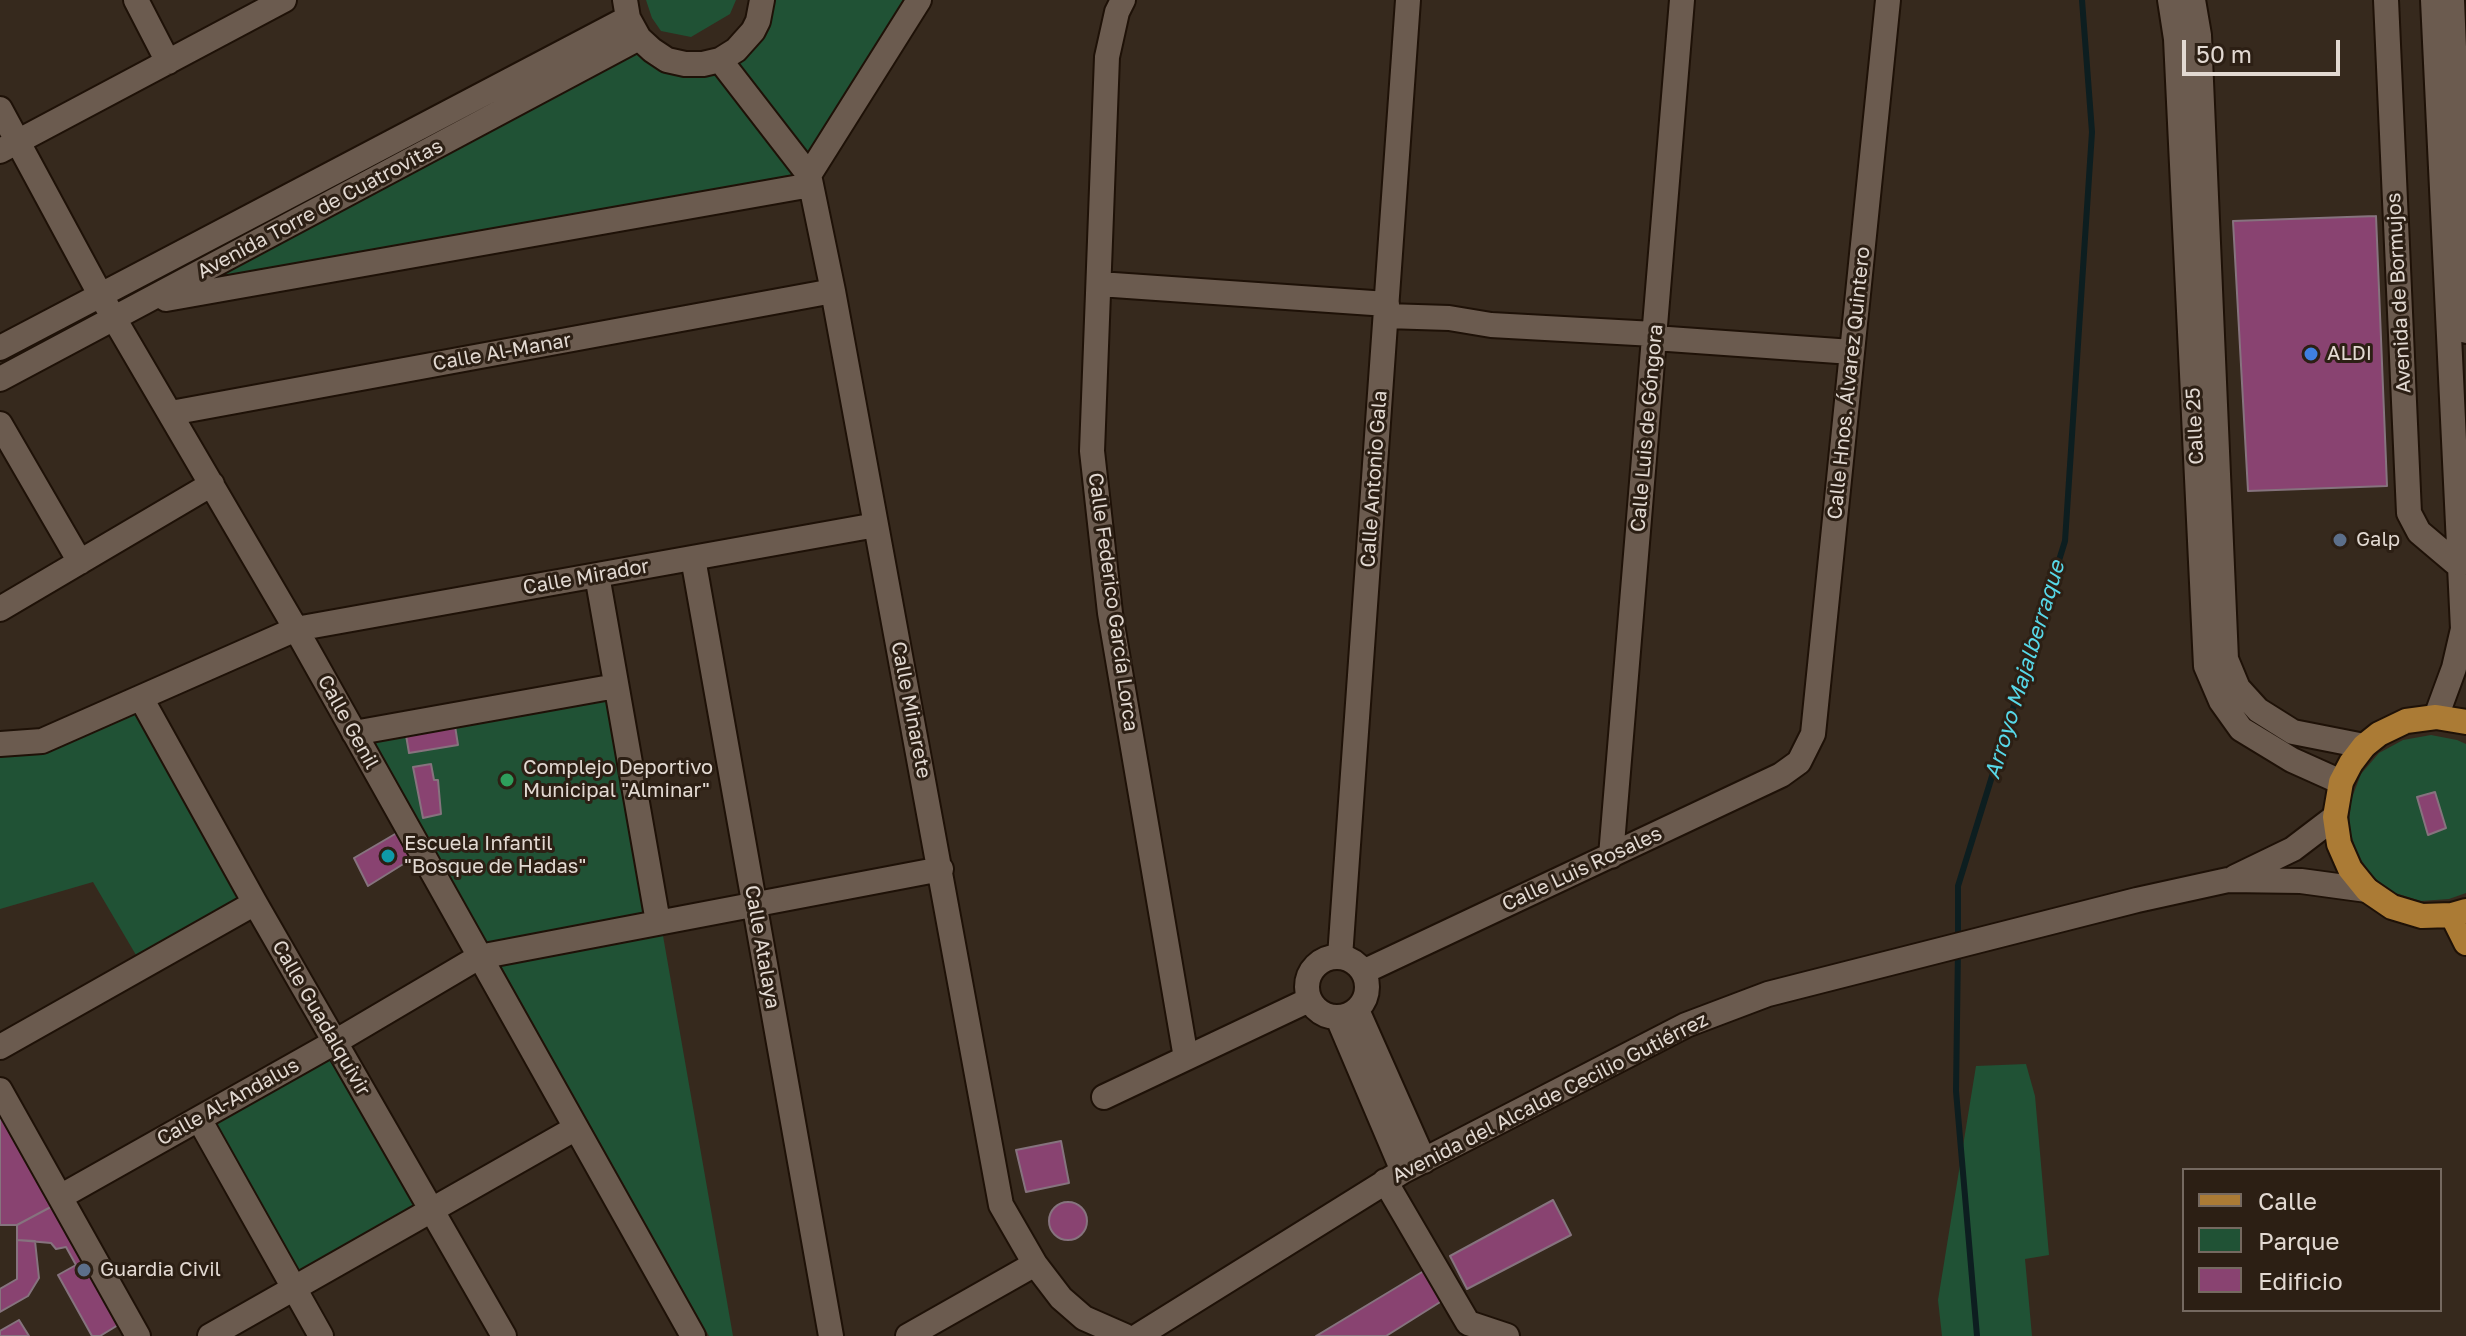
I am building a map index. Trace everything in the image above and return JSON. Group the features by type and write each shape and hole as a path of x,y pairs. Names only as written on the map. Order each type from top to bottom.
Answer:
{"main road":[{"path":"2466,722 2436,717 2406,721 2379,734 2364,746 2351,763 2341,782 2335,817 2339,844 2350,869 2367,890 2392,907 2422,916 2459,913 2466,943"}],"street":[{"path":"136,0 168,62"},
{"path":"9,146 284,0"},
{"path":"631,19 667,60 703,64 720,60 747,40 758,21 762,0"},
{"path":"144,302 810,180 919,0"},
{"name":"Calle Federico García Lorca","path":"1123,0 1117,12 1107,57 1092,451 1110,613 1186,1058"},
{"name":"Calle Antonio Gala","path":"1340,957 1408,0"},
{"name":"Calle Luis de Góngora","path":"1611,856 1682,0"},
{"name":"Calle Hnos. Álvarez Quintero","path":"1799,762 1813,734 1888,0"},
{"name":"Calle 25","path":"2170,0 2176,39 2206,666 2221,701 2241,729 2292,760 2341,782"},
{"name":"Calle 25","path":"2193,0 2199,35 2226,659 2238,688 2258,710 2293,732 2364,746"},
{"name":"Avenida de Bormujos","path":"2386,0 2409,513 2419,532 2458,565"},
{"path":"2433,0 2463,629 2454,668 2436,717"},
{"path":"2452,0 2460,88 2466,331"},
{"name":"Avenida Torre de Cuatrovitas","path":"0,348 631,19"},
{"name":"Avenida Torre de Cuatrovitas","path":"0,379 116,319 631,19"},
{"name":"Calle Minarete","path":"720,60 810,180 941,869 1001,1205 1035,1264 1061,1298 1084,1318 1125,1336"},
{"name":"Calle Genil","path":"0,109 9,146 116,319 296,629 693,1336"},
{"path":"1099,284 1386,310 1491,325 1852,352"},
{"name":"Calle Al-Manar","path":"171,413 833,291"},
{"path":"0,424 80,562"},
{"path":"0,609 212,484"},
{"name":"Calle Mirador","path":"0,744 42,741 296,629 876,525"},
{"name":"Calle Atalaya","path":"693,558 831,1336"},
{"path":"597,575 658,922"},
{"path":"354,733 616,686"},
{"name":"Calle Guadalquivir","path":"141,698 504,1336"},
{"name":"Calle Luis Rosales","path":"1363,972 1781,775 1799,762"},
{"path":"2228,880 2293,849 2335,817"},
{"name":"Calle Al-Andalus","path":"60,1197 479,957 941,869"},
{"path":"2228,880 2301,881 2367,890"},
{"name":"Avenida del Alcalde Cecilio Gutiérrez","path":"1138,1336 1404,1171 1686,1025 1768,994 2137,900 2228,880"},
{"path":"0,1047 255,903"},
{"path":"1340,957 1357,965 1363,972 1367,992 1348,1014 1321,1013 1309,1000 1307,982 1315,966 1331,958 1340,957"},
{"path":"1104,1097 1309,1000"},
{"path":"1348,1014 1404,1171 1468,1323 1507,1336"},
{"path":"0,1090 138,1336"},
{"path":"199,1119 321,1336"},
{"path":"210,1336 576,1128"},
{"path":"908,1336 1035,1264"}],"green space":[{"path":"646,0 736,0 730,14 691,37 661,31 652,18"},
{"path":"762,0 919,0 809,175 144,302 639,38 652,50 720,60"},
{"name":"Complejo Deportivo Municipal \"Alminar\"","path":"616,686 658,922 479,957 354,733"},
{"path":"141,698 250,900 136,955 93,882 0,909 0,744"},
{"path":"2431,735 2466,744 2466,893 2449,899 2421,901 2395,893 2373,877 2357,854 2349,827 2351,800 2361,774 2379,753 2403,740"},
{"path":"662,930 733,1336 709,1336 500,964"},
{"path":"335,1042 432,1210 293,1287 199,1119"},
{"path":"2026,1064 2035,1096 2049,1255 2025,1259 2032,1336 1942,1336 1938,1300 1976,1066"}],"building":[{"name":"ALDI","path":"2376,216 2387,486 2248,491 2233,221"},
{"path":"455,726 458,745 409,753 406,735"},
{"path":"431,764 434,780 438,780 441,814 423,818 413,767"},
{"path":"2435,792 2446,828 2428,835 2417,797"},
{"name":"Escuela Infantil \"Bosque de Hadas\"","path":"407,827 421,853 368,886 354,858"},
{"path":"0,1090 62,1201 17,1225 0,1225"},
{"path":"1061,1141 1069,1183 1026,1192 1016,1150"},
{"path":"1553,1200 1571,1235 1467,1289 1450,1256"},
{"name":"Guardia Civil","path":"62,1201 128,1319 100,1336 92,1336 58,1275 76,1265 66,1247 56,1249 51,1243 17,1240 17,1225"},
{"path":"1068,1202 1082,1207 1087,1221 1082,1235 1068,1240 1054,1235 1049,1221 1054,1207"},
{"path":"17,1240 35,1241 39,1278 28,1296 0,1312 0,1289 17,1279"},
{"path":"1427,1269 1445,1299 1386,1336 1316,1336"},
{"path":"19,1320 29,1336 0,1336 0,1331"}],"waterway":[{"name":"Arroyo Majalberraque","path":"1958,939 1958,886 2065,541 2092,132 2082,0"},
{"name":"Arroyo Majalberraque","path":"1958,950 1956,1091 1977,1336"}],"place":[{"name":"ALDI","path":"2311,354"},
{"name":"Galp","path":"2340,540"},
{"name":"Complejo Deportivo Municipal \"Alminar\"","path":"507,780"},
{"name":"Escuela Infantil \"Bosque de Hadas\"","path":"388,856"},
{"name":"Guardia Civil","path":"84,1270"}]}
